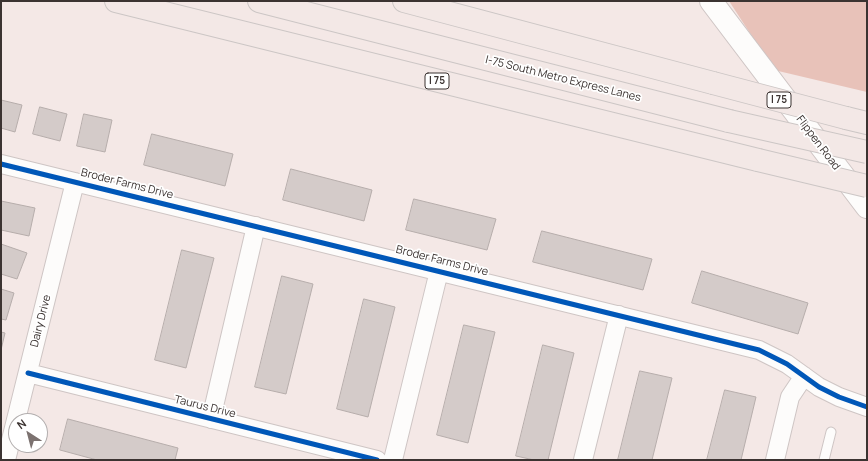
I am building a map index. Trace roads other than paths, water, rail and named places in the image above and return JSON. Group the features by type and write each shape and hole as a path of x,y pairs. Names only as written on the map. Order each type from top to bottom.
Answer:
{"highway":[{"name":"I 75","path":"116,1 867,186"},
{"name":"I-75 South Metro Express Lanes","path":"259,1 729,121 867,152"},
{"name":"I 75","path":"404,1 867,123"}],"street":[{"name":"Flippen Road","path":"711,1 867,208"},
{"name":"Broder Farms Drive","path":"1,164 759,350 787,364 819,387 839,397 867,407"},
{"name":"Dairy Drive","path":"6,460 75,182"},
{"path":"211,419 256,226"},
{"path":"393,460 439,271"},
{"path":"582,460 620,315"},
{"name":"Taurus Drive","path":"28,373 377,460"},
{"path":"775,460 790,397 804,376"}],"lane":[{"path":"824,460 831,432"}]}
